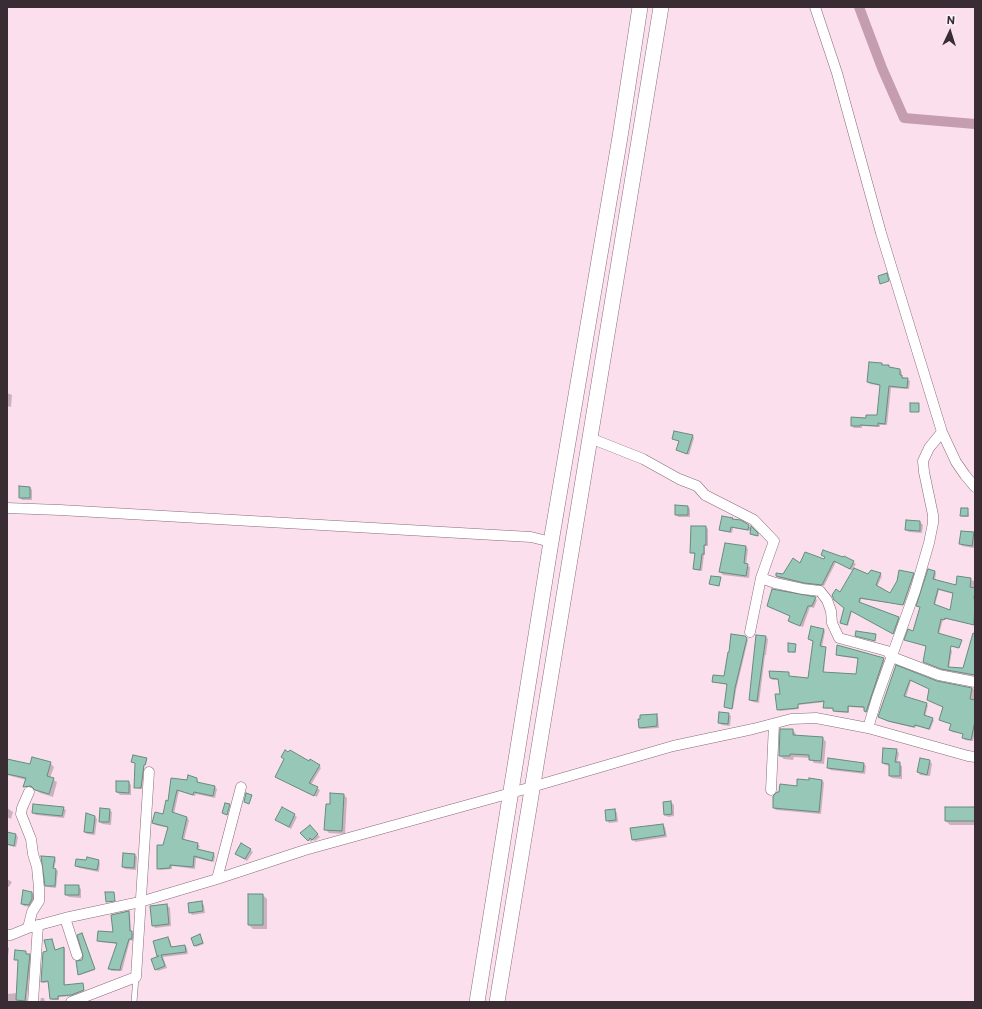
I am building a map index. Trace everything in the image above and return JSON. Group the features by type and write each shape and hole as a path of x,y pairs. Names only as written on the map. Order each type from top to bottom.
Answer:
{"main road":[{"path":"478,1002 551,542 620,137 640,7"},
{"path":"497,1002 662,7"},
{"path":"544,588 564,593"}],"street":[{"path":"815,7 837,73 882,233 942,432 956,462 975,487"},
{"path":"868,728 925,558 932,528 933,515 923,461 929,448 942,432"},
{"path":"590,438 643,459 679,479 697,486 705,495 754,520 774,541 761,578 750,632"},
{"path":"7,508 502,535 531,537 551,542"},
{"path":"761,578 775,583 820,591 827,600 831,611 832,623 839,638 887,651 892,657 939,675 975,682"},
{"path":"7,935 65,918 140,902 217,879 305,850 673,746 791,719 816,718 868,728 975,757"},
{"path":"771,790 774,724"},
{"path":"71,1002 136,978 149,772"},
{"path":"217,879 241,787"},
{"path":"28,928 32,912 39,901 37,866 33,854 31,839 21,814 29,792"},
{"path":"65,918 77,955"},
{"path":"33,1002 38,925"}],"lane":[{"path":"134,1002 136,978"}],"building":[{"path":"887,273 889,281 880,284 878,276"},
{"path":"869,362 882,363 882,365 889,365 889,367 900,369 900,375 902,375 902,378 908,378 907,388 889,386 885,424 878,423 878,426 851,426 851,417 866,418 866,415 877,415 880,385 867,382"},
{"path":"910,403 919,403 919,412 910,412"},
{"path":"674,431 693,435 687,454 676,450 679,441 672,439"},
{"path":"19,486 30,487 30,498 19,498"},
{"path":"675,505 688,506 688,515 675,515"},
{"path":"961,508 968,508 968,516 960,516"},
{"path":"722,516 741,520 749,525 748,530 731,527 730,532 719,530"},
{"path":"906,520 920,521 920,531 905,530"},
{"path":"691,526 706,526 706,545 704,545 704,554 702,554 700,570 693,569 695,553 690,553"},
{"path":"751,526 758,533 758,536 750,534"},
{"path":"961,531 974,532 972,546 959,544"},
{"path":"725,543 746,546 744,563 748,564 746,576 719,572"},
{"path":"823,550 843,557 844,556 854,561 850,569 834,561 822,585 804,583 776,576 776,573 783,574 793,558 800,563 805,552 824,559 825,557 821,555"},
{"path":"854,568 868,574 871,570 881,573 876,585 890,593 897,581 899,570 914,573 903,605 860,598 859,602 899,617 893,634 851,611 847,625 840,623 844,608 834,600 832,595 836,589 840,592"},
{"path":"928,569 935,571 933,579 956,585 957,576 971,578 970,587 975,588 974,625 945,618 944,620 941,619 938,633 962,640 959,648 951,646 948,667 963,668 973,633 975,634 975,675 941,669 923,662 926,646 904,640 908,629 913,631 920,607 916,606","holes":["938,589 953,593 950,610 934,604"]},
{"path":"711,576 721,577 719,586 709,584"},
{"path":"772,589 816,597 812,606 808,606 800,626 788,621 790,616 767,606"},
{"path":"811,626 824,629 820,646 826,647 823,672 856,674 858,658 836,655 837,645 884,658 866,712 864,711 864,707 848,706 848,712 833,711 833,708 823,708 824,701 798,704 798,708 777,710 775,694 780,694 778,679 770,678 769,671 789,672 789,676 808,678 813,641 808,639"},
{"path":"856,631 876,634 875,641 855,636"},
{"path":"731,634 745,636 747,638 735,688 732,709 724,707 727,684 712,682 713,675 724,676"},
{"path":"756,635 766,636 757,701 749,700"},
{"path":"788,643 796,644 795,652 788,652"},
{"path":"896,665 937,681 972,688 970,699 975,700 975,721 971,740 962,738 963,734 949,730 951,724 939,720 943,707 927,700 929,689 910,680 904,696 927,703 924,715 933,718 929,729 915,725 914,727 888,721 878,717"},
{"path":"719,712 729,713 728,724 718,723"},
{"path":"657,714 657,726 639,728 638,719 640,719 640,715"},
{"path":"780,729 793,729 793,735 823,737 821,761 809,760 809,755 790,754 790,756 779,756"},
{"path":"883,748 897,749 895,762 900,762 900,776 889,776 889,764 882,763"},
{"path":"285,750 288,752 290,750 309,761 310,759 320,765 309,783 318,787 314,796 275,777 284,759 281,757"},
{"path":"133,755 147,758 144,765 141,788 134,788 135,763 131,762"},
{"path":"32,757 51,762 47,776 54,778 49,794 35,790 31,786 23,787 26,778 7,774 7,759 30,764"},
{"path":"828,758 864,763 863,772 827,768"},
{"path":"920,758 930,760 927,775 917,772"},
{"path":"188,775 197,778 197,782 215,786 213,796 194,792 193,795 177,790 172,812 187,817 182,839 198,843 197,849 214,853 212,861 194,856 193,867 170,865 170,868 157,869 157,845 163,845 168,827 152,823 155,812 163,814 166,800 168,801 171,778 187,780"},
{"path":"809,778 822,780 819,812 773,808 773,796 779,792 780,784 797,786 797,779 809,780"},
{"path":"116,781 129,781 129,793 116,792"},
{"path":"246,793 252,795 249,804 244,802"},
{"path":"330,793 344,794 342,831 324,830 326,804 330,804"},
{"path":"671,801 672,814 664,815 663,802"},
{"path":"225,803 230,804 227,815 222,813"},
{"path":"33,804 64,807 62,816 32,813"},
{"path":"282,807 295,814 289,827 275,820"},
{"path":"945,807 975,807 975,821 945,821"},
{"path":"100,808 110,809 109,822 99,822"},
{"path":"615,809 616,820 606,821 605,810"},
{"path":"86,813 95,816 93,833 84,832"},
{"path":"663,824 665,835 632,840 630,828"},
{"path":"310,825 318,834 312,840 310,838 308,841 300,833"},
{"path":"7,832 16,834 14,846 7,844"},
{"path":"241,843 251,849 245,859 235,854"},
{"path":"123,853 135,854 134,868 122,867"},
{"path":"41,856 55,857 53,868 56,869 55,886 45,886"},
{"path":"87,857 99,860 97,870 75,866 76,859 86,860"},
{"path":"65,885 79,885 79,895 65,895"},
{"path":"23,890 32,892 32,899 29,905 21,904"},
{"path":"105,892 114,892 115,901 106,902"},
{"path":"248,894 263,894 263,925 248,925"},
{"path":"202,901 203,911 189,913 188,903"},
{"path":"167,904 169,924 152,926 150,906"},
{"path":"129,911 132,939 129,939 120,970 108,969 117,943 97,941 98,931 113,932 111,915"},
{"path":"82,933 95,969 78,975 76,961 82,960 83,956 77,935"},
{"path":"200,934 203,943 194,946 191,938"},
{"path":"168,937 171,947 185,945 186,952 161,955 165,966 155,970 151,959 159,956 157,956 153,941"},
{"path":"52,939 55,950 64,947 64,985 83,983 84,990 71,995 58,996 58,999 50,999 48,981 41,982 43,952 47,951 44,940"},
{"path":"15,950 26,951 26,954 30,954 25,1001 16,1000 18,960 14,960"}],"waterway":[{"path":"859,7 882,68 904,118 975,124"}]}
